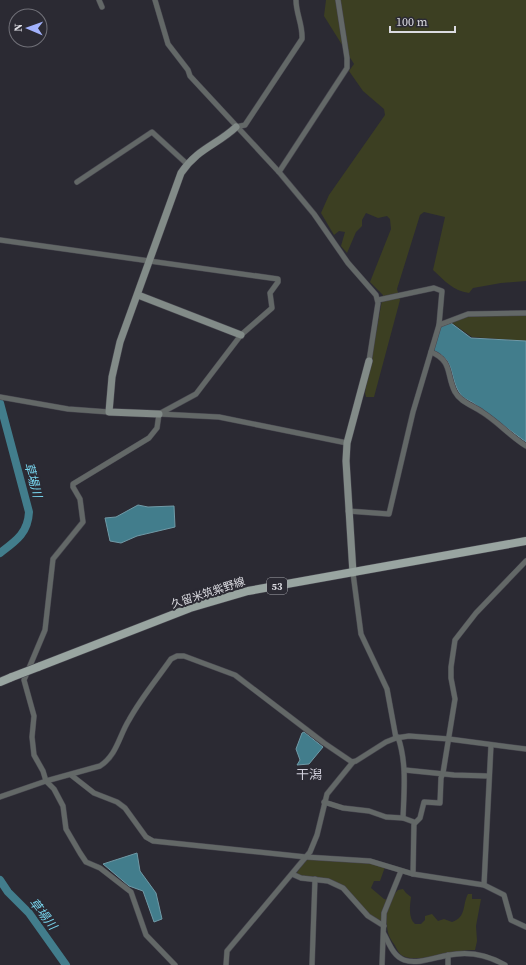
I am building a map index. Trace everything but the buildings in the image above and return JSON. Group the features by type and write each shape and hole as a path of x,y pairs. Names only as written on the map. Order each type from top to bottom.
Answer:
{"main road":[{"name":"久留米筑紫野線","path":"0,682 190,608 224,597 248,591 526,541"}],"street":[{"path":"99,0 102,8"},
{"path":"155,0 163,30 174,54 188,70 190,76 279,172 314,214 348,263 376,295 378,300 369,361 347,443 346,467 348,511 353,573 361,634 387,689 397,738 402,748 405,770 403,818"},
{"path":"109,412 112,377 120,342 151,261 175,187 187,164 202,150 236,127 245,125 302,39 303,30 296,12 296,0"},
{"path":"279,172 347,68 348,58 338,0"},
{"path":"77,182 152,132 187,164"},
{"path":"0,240 277,278 278,282 270,292 272,308 241,334 196,394 159,414"},
{"path":"348,511 389,514 413,412 439,325 442,291 434,288 378,300"},
{"path":"138,295 241,334"},
{"path":"439,325 468,314 526,313"},
{"path":"431,352 438,355 446,363 455,392 461,399 484,413 504,431 526,446"},
{"path":"0,397 68,409 219,417 347,443"},
{"path":"159,414 157,428 149,438 73,484 73,487 80,499 83,522 53,559 45,630 24,680 34,716 32,737 34,755 43,771 46,781 54,789 63,806 66,829 86,862 100,868 131,892 146,935 175,965"},
{"path":"413,874 415,823 420,818 424,802 440,803 441,778 455,699 451,678 451,667 455,640 476,612 526,561"},
{"path":"0,797 46,781 100,766 112,755 128,720 171,659 178,656 184,656 235,675 324,743 353,762"},
{"path":"226,965 227,951 306,857 313,845 324,802 330,789 353,762 397,738 410,736 449,739 526,749"},
{"path":"484,884 488,776 491,745"},
{"path":"405,770 454,775 488,776"},
{"path":"71,775 94,793 117,802 125,808 146,837 153,841 306,857 370,861 413,874 484,884 504,896 512,920 526,927"},
{"path":"324,802 343,808 369,811 386,817 403,818 415,823"},
{"path":"382,965 386,905 401,871"},
{"path":"292,874 300,878 328,881 343,888 368,916 384,926"},
{"path":"312,965 315,879"},
{"path":"384,934 390,947 400,958 406,961 421,961 462,953 477,954 505,965"},
{"path":"448,955 448,965"}],"green space":[{"path":"326,0 526,0 526,281 501,283 473,288 469,293 453,287 433,270 445,217 424,212 420,215 397,289 400,300 374,397 366,397 365,393 383,295 370,282 391,229 390,219 387,216 378,218 366,213 362,220 362,226 356,232 347,253 341,246 345,232 339,231 334,235 321,213 329,195 385,115 384,109 363,91 349,71 354,64 324,16"},
{"path":"465,315 526,315 526,341 472,337 452,323"},
{"path":"307,858 364,862 385,867 380,881 374,881 371,888 384,899 388,900 398,890 403,889 411,897 410,915 415,924 421,924 425,920 425,916 432,914 438,921 444,919 452,922 457,920 462,914 468,894 472,894 472,899 481,899 476,926 477,941 475,950 418,958 403,956 400,954 390,937 387,930 387,924 370,915 344,886 328,879 301,876 296,874"}],"water":[{"path":"451,323 471,338 526,341 526,442 463,397 457,389 446,359 441,354 433,351 440,327"},
{"path":"138,505 148,507 174,506 175,527 137,536 121,543 110,541 105,518 116,517"},
{"path":"304,732 323,747 309,764 297,765 300,760 296,749 302,733"},
{"path":"137,853 140,871 156,893 162,919 154,922 143,891 129,886 103,864"}],"waterway":[{"name":"草場川","path":"0,403 29,512 24,531 16,540 0,553"},
{"name":"草場川","path":"0,880 8,892 29,913 66,965"}],"district":[{"name":"干潟","path":"309,774"}]}
